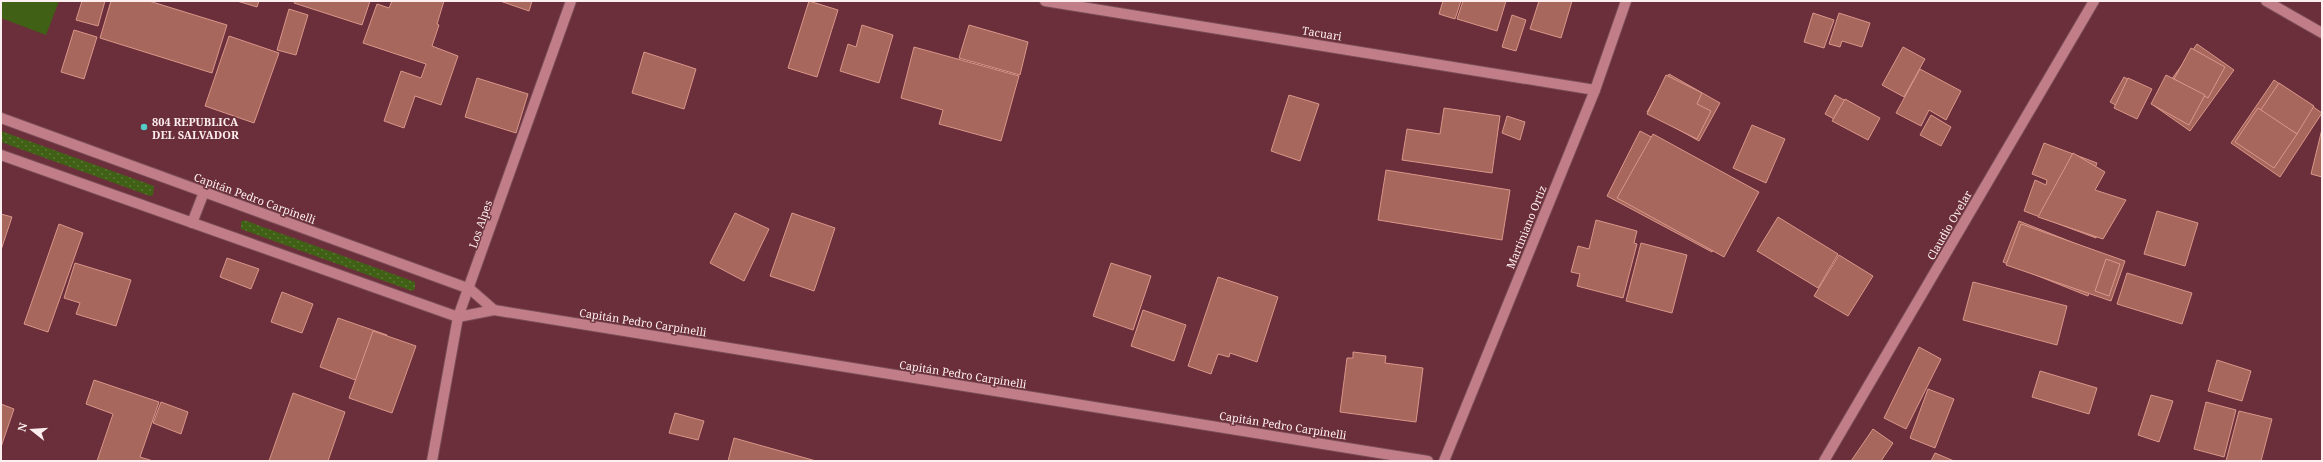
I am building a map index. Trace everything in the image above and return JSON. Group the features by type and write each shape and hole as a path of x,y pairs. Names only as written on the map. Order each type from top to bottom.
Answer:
{"street":[{"name":"Los Alpes","path":"432,461 458,317 470,289 571,1"},
{"name":"Tacuari","path":"1045,1 1595,90"},
{"name":"Martiniano Ortiz","path":"1444,461 1595,90 1626,1"},
{"name":"Claudio Ovelar","path":"1824,461 2094,1"},
{"path":"2266,1 2322,33"},
{"name":"Capitán Pedro Carpinelli","path":"1,118 470,289 494,310"},
{"path":"1,155 458,317"},
{"path":"192,223 204,192"},
{"name":"Capitán Pedro Carpinelli","path":"458,317 494,310 1428,461"}],"green space":[{"path":"1,1 59,1 46,35 1,18"},
{"path":"1,131 154,186 153,195 150,196 1,142"},
{"path":"244,220 415,282 415,289 412,291 241,229 241,222"}],"building":[{"path":"82,1 105,1 98,26 76,20"},
{"path":"111,1 149,1 227,25 212,73 100,38"},
{"path":"237,1 259,1 257,7"},
{"path":"295,1 370,1 362,25 294,3"},
{"path":"392,1 444,1 437,24 439,25 432,46 458,56 441,105 415,96 404,128 384,121 401,71 421,78 426,64 363,43 377,4 389,8"},
{"path":"500,1 532,1 529,11"},
{"path":"809,1 838,10 817,77 788,68"},
{"path":"1443,1 1461,1 1455,19 1439,14"},
{"path":"1463,1 1506,1 1497,31 1457,19"},
{"path":"1539,1 1572,1 1561,38 1530,29"},
{"path":"289,9 308,15 296,55 277,50"},
{"path":"1813,13 1834,20 1824,48 1804,42"},
{"path":"1839,13 1870,23 1862,47 1842,41 1840,47 1829,44"},
{"path":"1512,15 1526,20 1516,51 1502,47"},
{"path":"862,25 893,35 879,83 840,71 848,44 856,47"},
{"path":"969,25 1028,42 1020,75 959,58"},
{"path":"74,30 97,37 84,79 61,72"},
{"path":"229,36 279,53 254,123 205,106"},
{"path":"2197,44 2234,70 2190,131 2153,105"},
{"path":"914,47 1019,76 1001,141 939,124 943,110 901,98"},
{"path":"1903,47 1925,59 1904,97 1882,85"},
{"path":"2191,48 2225,67 2208,98 2174,79"},
{"path":"644,52 696,69 684,109 632,93"},
{"path":"1920,69 1961,91 1946,120 1929,110 1921,126 1896,113"},
{"path":"1669,74 1720,103 1699,141 1647,112"},
{"path":"1666,75 1702,93 1697,104 1711,111 1697,139 1647,114"},
{"path":"2166,75 2205,95 2189,125 2151,104"},
{"path":"2124,77 2149,91 2136,116 2110,102"},
{"path":"477,78 528,94 516,133 465,117"},
{"path":"2128,78 2152,89 2137,119 2114,108"},
{"path":"2274,80 2322,113 2280,177 2231,143"},
{"path":"2279,83 2314,106 2297,134 2260,111"},
{"path":"1289,95 1319,104 1300,161 1271,151"},
{"path":"1835,95 1877,118 1866,137 1825,114"},
{"path":"1845,99 1880,118 1868,140 1832,121"},
{"path":"1444,108 1500,116 1492,173 1402,160 1407,129 1440,134"},
{"path":"2258,108 2297,134 2274,168 2235,142"},
{"path":"1931,115 1951,127 1941,146 1920,135"},
{"path":"1507,116 1525,122 1520,140 1502,133"},
{"path":"1752,125 1785,139 1766,183 1733,168"},
{"path":"2322,129 2322,177 2311,174"},
{"path":"1640,131 1746,187 1712,252 1607,196"},
{"path":"1653,134 1759,192 1724,257 1617,198"},
{"path":"2044,143 2097,163 2085,195 2080,192 2078,197 2108,208 2096,238 2024,211 2035,180 2046,185 2047,180 2032,174"},
{"path":"2073,153 2105,172 2095,190 2126,200 2103,239 2038,217"},
{"path":"1386,170 1510,190 1502,240 1378,220"},
{"path":"2157,211 2198,223 2185,266 2144,254"},
{"path":"735,213 769,229 744,281 710,263"},
{"path":"792,213 835,228 814,291 770,276"},
{"path":"1,214 12,217 1,250"},
{"path":"1778,217 1838,254 1818,288 1757,251"},
{"path":"1596,220 1637,231 1634,243 1637,244 1623,298 1577,286 1580,274 1571,272 1578,246 1589,249"},
{"path":"2019,221 2104,255 2088,296 2003,262"},
{"path":"59,224 83,233 48,332 24,324"},
{"path":"2021,224 2125,261 2111,301 2006,265"},
{"path":"1641,243 1687,255 1672,313 1626,301"},
{"path":"1839,255 1873,276 1848,316 1814,296"},
{"path":"227,258 259,269 251,289 220,277"},
{"path":"2106,259 2120,264 2109,296 2095,291"},
{"path":"75,263 131,280 116,326 76,314 80,303 64,298"},
{"path":"1111,263 1151,276 1133,330 1093,316"},
{"path":"2127,273 2192,293 2182,324 2117,304"},
{"path":"1218,277 1278,297 1257,362 1230,353 1229,357 1218,354 1211,374 1188,366"},
{"path":"1973,282 2067,306 2057,345 1963,320"},
{"path":"282,292 313,304 302,333 271,322"},
{"path":"1143,310 1186,325 1174,361 1131,346"},
{"path":"338,318 387,335 369,385 320,367"},
{"path":"373,331 416,346 392,413 349,398"},
{"path":"1919,347 1941,359 1906,429 1884,418"},
{"path":"1353,352 1386,356 1385,363 1423,368 1416,422 1340,412 1347,358 1353,358"},
{"path":"2217,360 2251,371 2242,401 2208,391"},
{"path":"2040,371 2097,388 2089,414 2032,397"},
{"path":"94,380 159,402 140,457 153,461 97,461 113,414 86,404"},
{"path":"1928,389 1954,399 1935,448 1910,438"},
{"path":"293,393 345,412 328,461 269,461"},
{"path":"2151,395 2173,401 2159,442 2138,435"},
{"path":"161,402 188,412 181,434 153,423"},
{"path":"2206,402 2236,410 2224,457 2194,449"},
{"path":"1,404 14,409 1,447"},
{"path":"2239,411 2272,419 2261,461 2226,461"},
{"path":"675,413 704,421 698,440 669,433"},
{"path":"1873,429 1893,443 1881,461 1851,461"},
{"path":"734,438 816,461 728,461"},
{"path":"1935,453 1954,461 1931,461"}],"place":[{"name":"804 REPUBLICA DEL SALVADOR","path":"144,127"}]}
